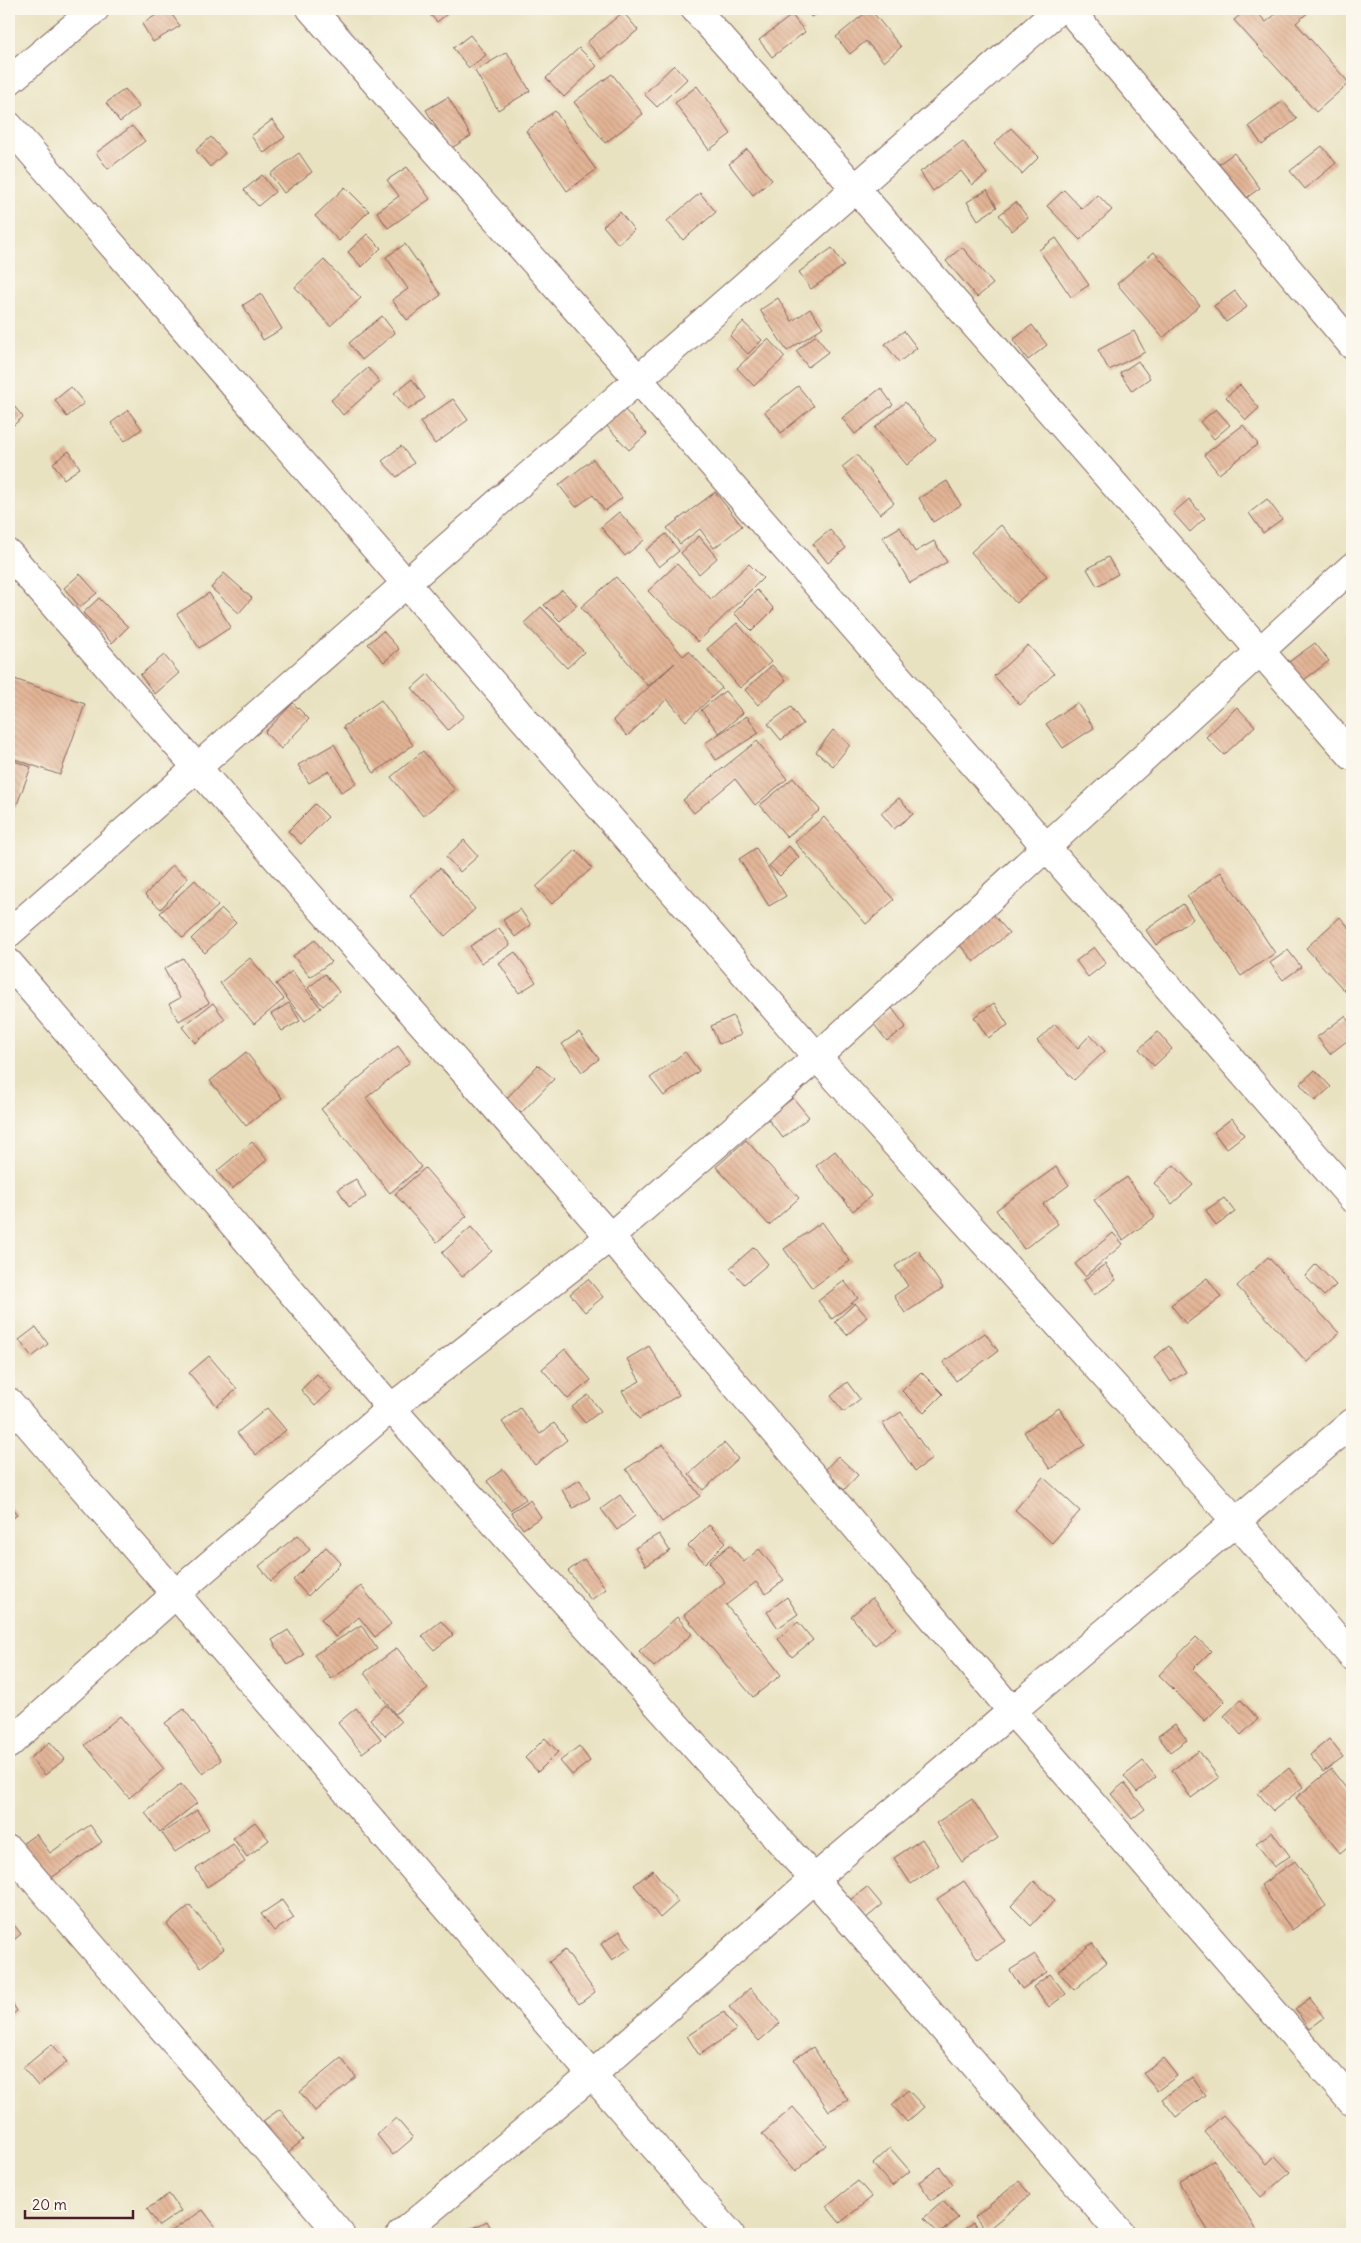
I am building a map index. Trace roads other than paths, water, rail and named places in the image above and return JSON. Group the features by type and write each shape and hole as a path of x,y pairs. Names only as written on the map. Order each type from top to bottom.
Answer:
{"street":[{"path":"9,81 95,9"},
{"path":"311,9 638,379 1352,1198"},
{"path":"695,9 855,188 1352,756"},
{"path":"9,933 1059,9"},
{"path":"1069,9 1352,345"},
{"path":"9,126 817,1057 1235,1520 1352,1656"},
{"path":"9,554 610,1238 1012,1711 1352,2102"},
{"path":"9,1744 177,1593 391,1408 610,1238 817,1057 1352,567"},
{"path":"9,963 391,1408 814,1879 1121,2234"},
{"path":"9,1402 177,1593 730,2234"},
{"path":"400,2234 593,2074 814,1879 1235,1520 1352,1423"},
{"path":"9,1850 340,2234"}]}
